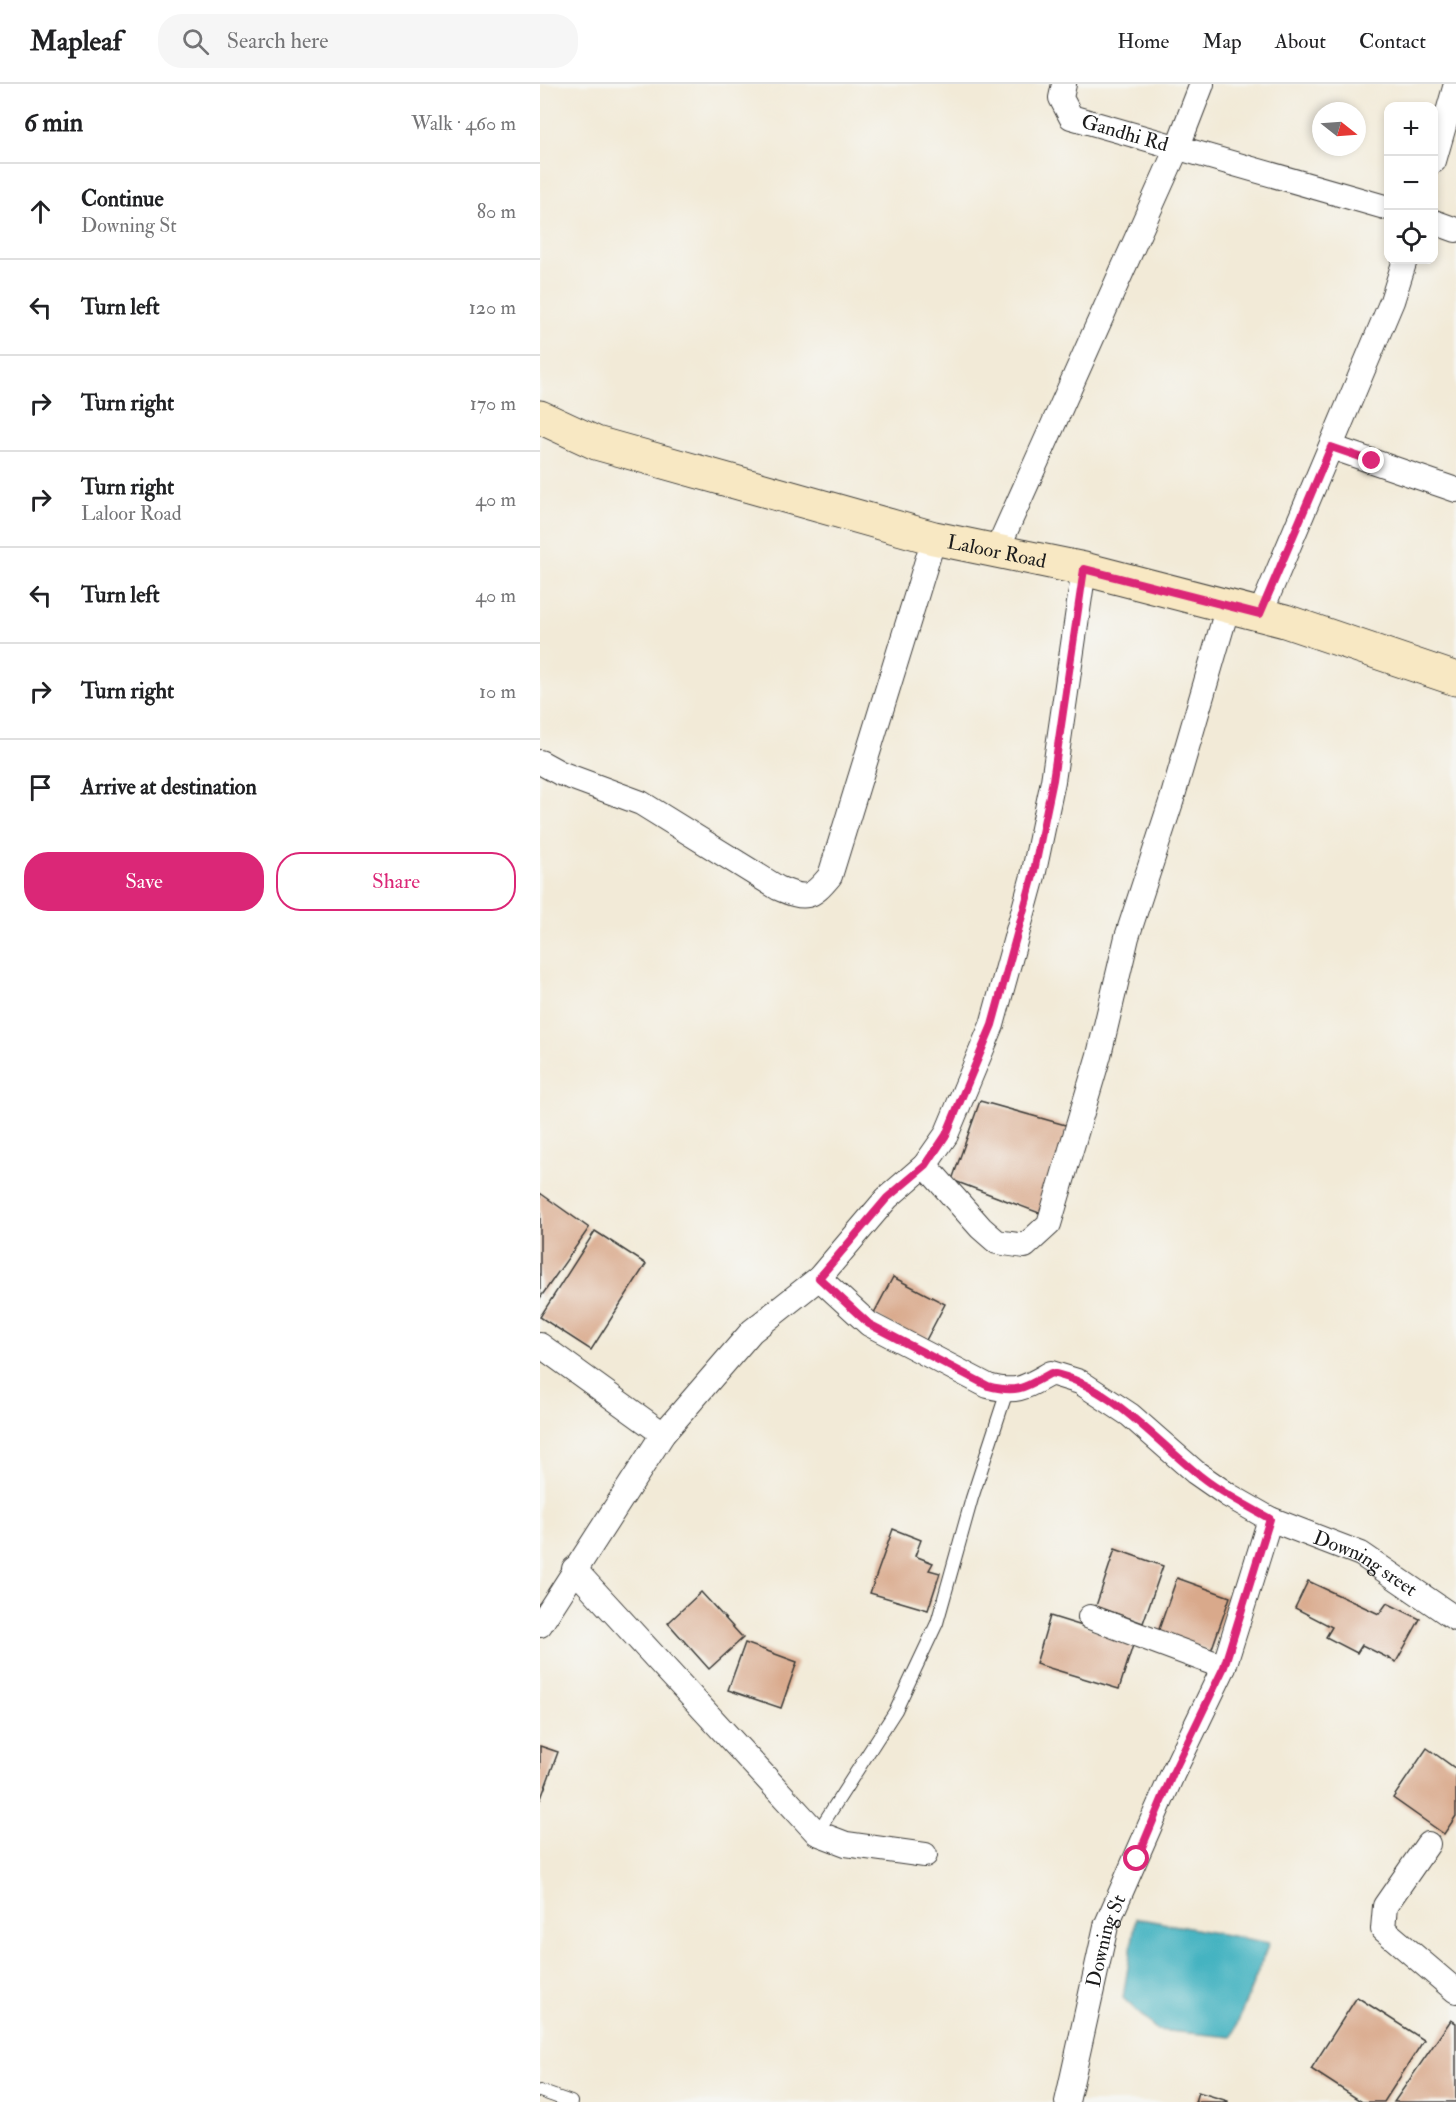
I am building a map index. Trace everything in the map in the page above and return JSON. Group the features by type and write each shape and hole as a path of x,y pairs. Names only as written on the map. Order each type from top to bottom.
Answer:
{"street":[{"name":"Gandhi Rd","path":"1064,84 1061,98 1071,117 1384,207"},
{"path":"997,550 1178,146 1202,84"},
{"path":"1435,156 1456,84"},
{"path":"1438,223 1456,230"},
{"path":"1260,614 1392,301 1404,264"},
{"name":"Laloor Road","path":"540,417 596,443 934,538 1084,569 1260,614 1456,679"},
{"path":"1331,447 1456,490"},
{"path":"540,762 560,773 641,803 778,888 799,897 815,894 830,876 934,538"},
{"path":"540,1625 663,1434 752,1331 819,1278 887,1198 926,1165 950,1125 992,1025 1033,876 1053,780 1084,569"},
{"path":"926,1165 981,1228 997,1242 1025,1246 1049,1224 1099,1055 1127,937 1172,799 1228,606"},
{"path":"819,1278 869,1324 988,1386 1007,1391"},
{"path":"540,1346 663,1434"},
{"name":"Downing sreet","path":"1007,1391 1022,1389 1051,1373 1080,1382 1130,1415 1195,1472 1270,1519 1361,1554 1456,1618"},
{"name":"Downing St","path":"1067,2102 1106,1926 1173,1773 1224,1667 1270,1519"},
{"path":"574,1569 817,1833 846,1844 926,1855"},
{"path":"1090,1617 1224,1667"},
{"path":"1428,1844 1385,1906 1383,1929 1456,1991"}],"lane":[{"path":"817,1833 896,1710 937,1623 972,1498 1007,1391"},
{"path":"540,2091 571,2102"}],"water":[{"path":"1136,1918 1269,1943 1232,2037 1157,2030 1123,1998"}],"building":[{"path":"980,1101 1069,1126 1042,1214 952,1180"},
{"path":"540,1193 589,1228 540,1298"},
{"path":"595,1231 646,1264 591,1350 540,1317"},
{"path":"893,1277 945,1304 925,1342 873,1315"},
{"path":"893,1529 921,1540 915,1556 933,1563 929,1570 940,1573 928,1610 870,1593"},
{"path":"1115,1549 1163,1566 1143,1623 1096,1606"},
{"path":"1177,1578 1230,1597 1211,1651 1158,1632"},
{"path":"1308,1581 1379,1614 1387,1603 1420,1619 1396,1662 1362,1645 1357,1653 1326,1637 1332,1627 1295,1608"},
{"path":"701,1592 743,1638 709,1669 668,1623"},
{"path":"1050,1616 1134,1642 1119,1689 1036,1664"},
{"path":"745,1643 797,1662 781,1708 728,1690"},
{"path":"540,1746 558,1752 540,1801"},
{"path":"1427,1748 1456,1769 1456,1816 1444,1834 1393,1798"},
{"path":"1357,1997 1424,2040 1384,2102 1362,2102 1311,2069"},
{"path":"1451,2020 1456,2023 1456,2102 1394,2102"},
{"path":"1198,2092 1228,2101 1228,2102 1195,2102"}],"route":[{"path":"1137,1859 1173,1773 1224,1667 1270,1519 1228,1495 1195,1472 1130,1415 1080,1382 1051,1373 1022,1389 1007,1391 988,1386 869,1324 819,1278 887,1198 926,1165 946,1135 992,1025 1033,876 1053,780 1084,569 1260,614 1331,447 1372,461"}]}
